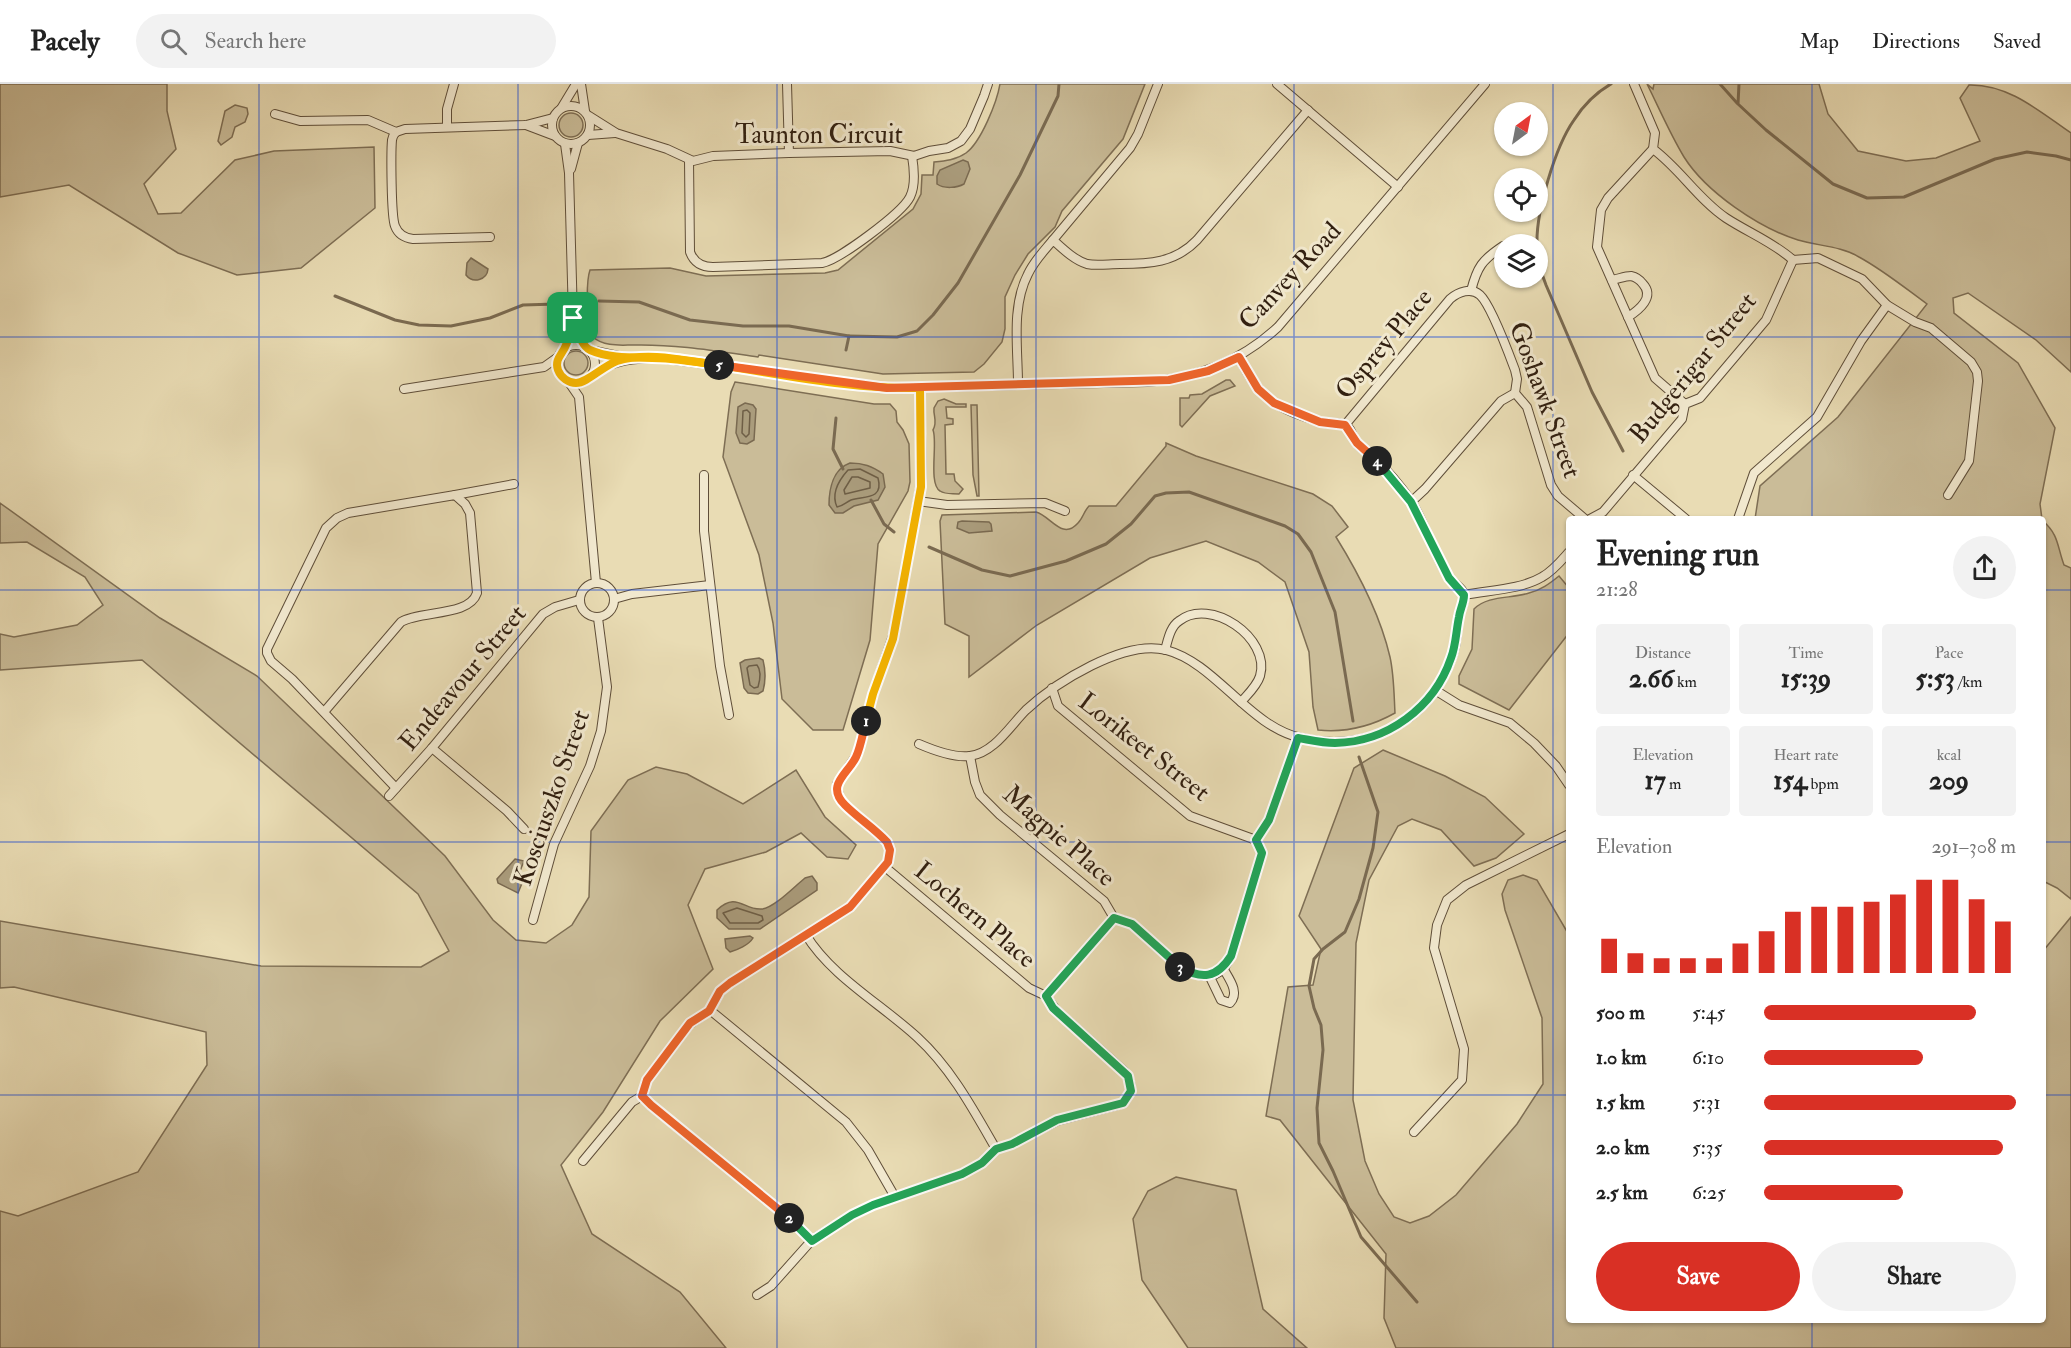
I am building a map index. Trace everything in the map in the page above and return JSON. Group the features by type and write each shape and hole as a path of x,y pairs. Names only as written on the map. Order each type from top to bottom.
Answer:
{"street":[{"path":"447,127 447,109 454,84"},
{"path":"555,136 552,131 553,118 576,84"},
{"path":"581,84 591,123 588,135"},
{"path":"787,84 789,153"},
{"name":"Taunton Circuit","path":"689,160 713,156 789,153 894,152 912,156 948,148 962,141 970,129 988,84"},
{"path":"1018,384 1017,318 1020,295 1031,268 1130,148 1158,84"},
{"path":"1277,84 1398,187"},
{"name":"Canvey Road","path":"587,348 634,358 671,359 872,387 920,388 1169,380 1208,371 1239,357 1278,327 1485,84"},
{"path":"1634,84 1654,133 1653,149 1608,198 1601,210 1598,247 1655,378 1685,404"},
{"path":"561,108 573,105 616,133 667,149 689,160 690,252 699,264 713,267 822,263 838,258 906,204 913,186 912,156"},
{"path":"1053,240 1073,257 1087,264 1143,264 1161,262 1175,257 1197,240 1308,110"},
{"path":"275,114 300,121 368,120 396,132"},
{"path":"490,237 413,239 406,238 398,232 393,219 392,138 396,132 405,129 526,126 553,118"},
{"path":"526,126 555,136 565,144 578,143 588,135 616,133"},
{"path":"569,173 578,143"},
{"path":"404,389 544,367 566,348 573,318 569,173 565,144"},
{"path":"1653,149 1669,161 1700,197 1727,219 1780,248 1793,260 1818,258 1862,279 1887,304 1915,322 1931,328 1971,362 1977,372 1978,381 1969,461 1948,495"},
{"name":"Osprey Place","path":"1345,425 1450,299 1458,292 1471,291 1476,272 1482,262 1494,253"},
{"name":"Budgerigar Street","path":"1596,516 1603,513 1682,418 1685,404 1700,398 1766,320 1793,260"},
{"path":"1612,280 1631,276 1637,278 1646,287 1647,298 1643,305 1628,317"},
{"name":"Goshawk Street","path":"1471,291 1480,296 1487,305 1515,370 1517,379 1515,393 1527,407 1551,485 1558,496 1581,516"},
{"path":"1739,516 1754,473 1817,417 1861,342 1887,304"},
{"path":"573,318 587,348 596,361 593,373 579,397 596,583"},
{"path":"566,348 578,344 587,348"},
{"path":"558,357 557,365 579,397"},
{"path":"1239,357 1258,389 1274,403 1320,422 1345,425 1357,443 1382,466 1411,502 1449,578 1464,595"},
{"name":"Canvey Road","path":"593,373 615,362 634,358"},
{"path":"544,367 578,383 587,380"},
{"path":"583,1161 632,1102 642,1096 647,1080 690,1023 710,1010 720,991 850,907 885,867 890,856 887,842 843,803 839,797 837,784 858,753 873,694 893,639 922,470 920,388"},
{"path":"1411,502 1425,489 1501,401 1515,393"},
{"path":"704,475 704,531 720,666 729,715"},
{"path":"1633,475 1682,516"},
{"path":"396,788 292,679 271,661 267,653 269,645 326,528 337,518 348,513 514,484"},
{"path":"324,712 401,622 410,617 467,606 475,598 477,593 470,513 465,504 455,495"},
{"path":"918,501 947,505 1045,503 1065,511"},
{"path":"1464,595 1527,583 1541,578 1552,571 1566,555"},
{"path":"596,583 605,585 614,598 614,604 608,614 598,618 583,611 579,600 583,589 587,585 596,583"},
{"path":"614,598 710,585"},
{"path":"920,744 936,752 970,756 990,747 1026,710 1052,688 1111,656 1132,650 1165,650 1183,657 1205,672 1264,722 1298,738 1336,743 1373,736 1407,719 1436,690 1453,653 1464,595"},
{"name":"Endeavour Street","path":"388,796 432,748 543,614 555,607 579,600"},
{"path":"1165,650 1173,627 1193,614 1216,616 1239,626 1254,644 1261,667 1256,685 1241,702"},
{"name":"Kosciuszko Street","path":"533,920 554,844 590,765 601,731 607,687 598,618"},
{"name":"Lorikeet Street","path":"1052,688 1058,706 1190,816 1256,840"},
{"path":"1436,690 1459,705 1510,723 1534,743 1566,780"},
{"path":"1223,968 1235,993 1230,1002 1221,1000 1209,975 1223,968 1231,956 1262,853 1256,840 1269,820 1298,738"},
{"path":"432,748 507,811 524,829"},
{"name":"Magpie Place","path":"970,756 980,795 1000,815 1104,901 1114,918 1132,924 1181,968 1198,975 1209,975"},
{"path":"1414,1132 1462,1080 1464,1049 1434,948 1437,925 1447,900 1466,885 1566,835"},
{"name":"Lochern Place","path":"757,1295 771,1286 812,1241 852,1215 895,1197 962,1174 982,1163 996,1149 1012,1144 1063,1119 1118,1106 1126,1100 1131,1091 1130,1081 1124,1071 1053,1008 1046,996 1029,988 885,867"},
{"path":"1046,996 1114,918"},
{"path":"806,935 820,956 910,1030 933,1053 963,1092 996,1149"},
{"path":"710,1010 846,1122 868,1150 895,1197"},
{"path":"642,1096 793,1221 812,1241"}],"shaded area":[{"path":"0,84 167,84 167,111 176,149 144,184 158,214 181,213 235,160 274,151 374,147 375,208 301,268 237,275 178,253 69,185 0,197"},
{"path":"1000,84 1145,84 1123,139 1062,211 1055,227 1028,254 1015,275 1005,297 1005,329 1002,342 984,364 974,372 883,374 696,348 613,345 593,337 587,305 590,270 670,268 706,276 825,273 838,270 913,209 921,194 922,175 933,175 934,162 958,157 972,148 988,121"},
{"path":"1647,84 1653,89 1654,84 1819,84 1828,114 1858,151 1906,161 1936,158 1980,141 1960,98 1969,85 1984,86 2011,94 2036,108 2071,133 2071,372 2036,340 1968,293 1953,298 1954,313 2018,363 2055,428 2040,504 2042,516 1755,516 1760,486 1838,417 1927,304 1885,273 1852,253 1798,240 1751,218 1706,183 1684,157"},
{"path":"235,105 247,108 248,114 245,122 235,127 232,137 221,145 218,141 225,111"},
{"path":"571,113 579,117 583,125 579,133 571,137 563,133 559,125 563,117"},
{"path":"576,351 581,352 587,358 587,368 581,374 576,375 571,374 565,368 564,363 565,358 571,352"},
{"path":"1230,380 1235,386 1210,396 1182,427 1180,425 1180,398 1202,394"},
{"path":"735,382 874,404 890,404 896,411 897,422 909,444 910,482 908,491 878,544 870,640 843,730 813,730 782,699 773,623 759,555 723,457 731,392"},
{"path":"944,399 956,404 966,404 966,407 946,407 947,418 953,419 953,424 945,425 946,474 954,474 955,481 963,489 959,494 940,491 936,487 934,408 938,401"},
{"path":"971,405 977,405 979,496 977,496 973,475"},
{"path":"1166,443 1196,456 1313,494 1332,506 1348,527 1336,537 1368,595 1386,641 1392,671 1395,713 1358,728 1338,731 1318,730 1313,707 1309,652 1285,582 1258,562 1206,541 1150,558 1037,625 969,677 969,636 945,624 940,521 942,515 1036,512 1057,526 1072,528 1080,521 1089,506 1116,506 1166,446"},
{"path":"0,503 160,618 257,676 445,856 493,920 516,940 546,943 572,925 589,897 591,831 628,780 656,767 687,774 743,804 796,770 825,817 856,845 848,859 827,857 801,833 766,852 705,869 688,905 713,969 660,1021 603,1112 561,1165 592,1234 680,1292 726,1348 0,1348 0,1211 18,1216 138,1172 207,1065 206,1032 14,987 0,988 0,921 261,966 421,967 449,951 418,894 142,660 0,670 0,634 14,637 77,625 103,605 85,577 27,542 0,543"},
{"path":"2046,524 2055,536 2064,565 2071,568 2071,899 2046,882"},
{"path":"1559,576 1566,584 1566,637 1509,710 1459,684 1459,676 1472,649 1474,609 1486,601 1522,595 1548,584"},
{"path":"1383,750 1445,776 1485,797 1524,834 1496,858 1474,866 1441,830 1412,819 1398,826 1369,880 1356,943 1353,1100 1365,1161 1379,1194 1394,1217 1410,1223 1429,1216 1456,1195 1517,1124 1543,1084 1542,1018 1505,910 1502,894 1508,880 1523,875 1537,880 1566,930 1566,1323 2046,1323 2046,947 2071,917 2071,1348 1396,1348 1384,1318 1386,1254 1280,1120 1266,1116 1288,987 1313,985 1321,949 1299,916 1354,768"},
{"path":"1176,1177 1236,1190 1263,1309 1307,1348 1188,1348 1142,1280 1133,1219 1148,1191"}],"water":[{"path":"963,160 968,162 970,169 964,184 943,187 937,184 940,170"},
{"path":"471,258 488,269 485,276 479,280 466,275 467,263"},
{"path":"745,403 753,405 756,409 754,440 747,444 740,443 736,433 738,407"},
{"path":"850,463 867,466 883,474 885,487 878,500 854,506 843,513 835,513 829,505 831,486 840,470"},
{"path":"958,522 989,522 992,531 969,533 957,528"},
{"path":"759,658 763,660 765,668 763,691 758,694 748,693 744,688 740,663"},
{"path":"515,859 524,861 520,871 525,876 518,893 498,883 497,879"},
{"path":"812,876 817,883 817,890 760,929 729,929 717,918 717,910 730,902 756,909 767,908 805,878"},
{"path":"750,936 753,938 743,947 730,952 726,948 725,939"}],"waterway":[{"path":"846,350 849,336 897,337 917,331 933,315 958,283 1020,175 1058,96 1059,84"},
{"path":"1538,234 1543,198 1560,146 1582,110 1596,95 1611,84"},
{"path":"1720,84 1737,103"},
{"path":"1739,84 1738,104 1766,130 1833,184 1867,198 1904,197 1995,159 2027,152 2071,160"},
{"path":"1547,288 1592,392 1623,451"},
{"path":"335,296 395,320 419,325 451,326 490,318 523,305 556,304"},
{"path":"599,301 639,302 690,320 743,326 789,326 849,336"},
{"path":"836,418 833,449 843,469"},
{"path":"929,547 982,570 1010,576 1066,561 1106,544 1131,524 1155,496 1166,493 1189,492 1285,526 1298,534 1311,552 1335,612 1353,721"},
{"path":"871,500 884,524 894,532"},
{"path":"1359,757 1378,812 1373,848 1359,899 1345,932 1314,959 1309,986 1321,1025 1323,1050 1317,1108 1319,1143 1361,1237 1417,1302"}],"route":[{"path":"573,318 566,348 558,357 557,365 558,371 566,380 578,383 615,362 634,358 659,358 671,359 690,362 720,365 835,382 866,386 887,388 898,388 920,388 1169,380 1208,371 1239,357 1258,389 1274,403 1320,422 1341,423 1347,426 1357,443 1382,466 1411,502 1442,566 1464,595 1453,653 1445,673 1432,694 1407,719 1366,739 1329,743 1298,738 1269,820 1256,840 1262,853 1231,956 1223,968 1209,975 1188,972 1132,924 1114,918 1046,996 1053,1008 1128,1076 1131,1091 1123,1103 1057,1120 1012,1144 996,1149 982,1163 962,1174 873,1205 852,1215 812,1241 793,1221 642,1096 647,1080 690,1023 709,1011 720,991 850,907 888,862 890,850 887,842 843,803 837,791 837,784 858,753 873,694 895,630 922,478 920,388 887,388 835,382 748,369 720,365 671,359 634,358 614,356 590,350 584,346 573,318"}]}
